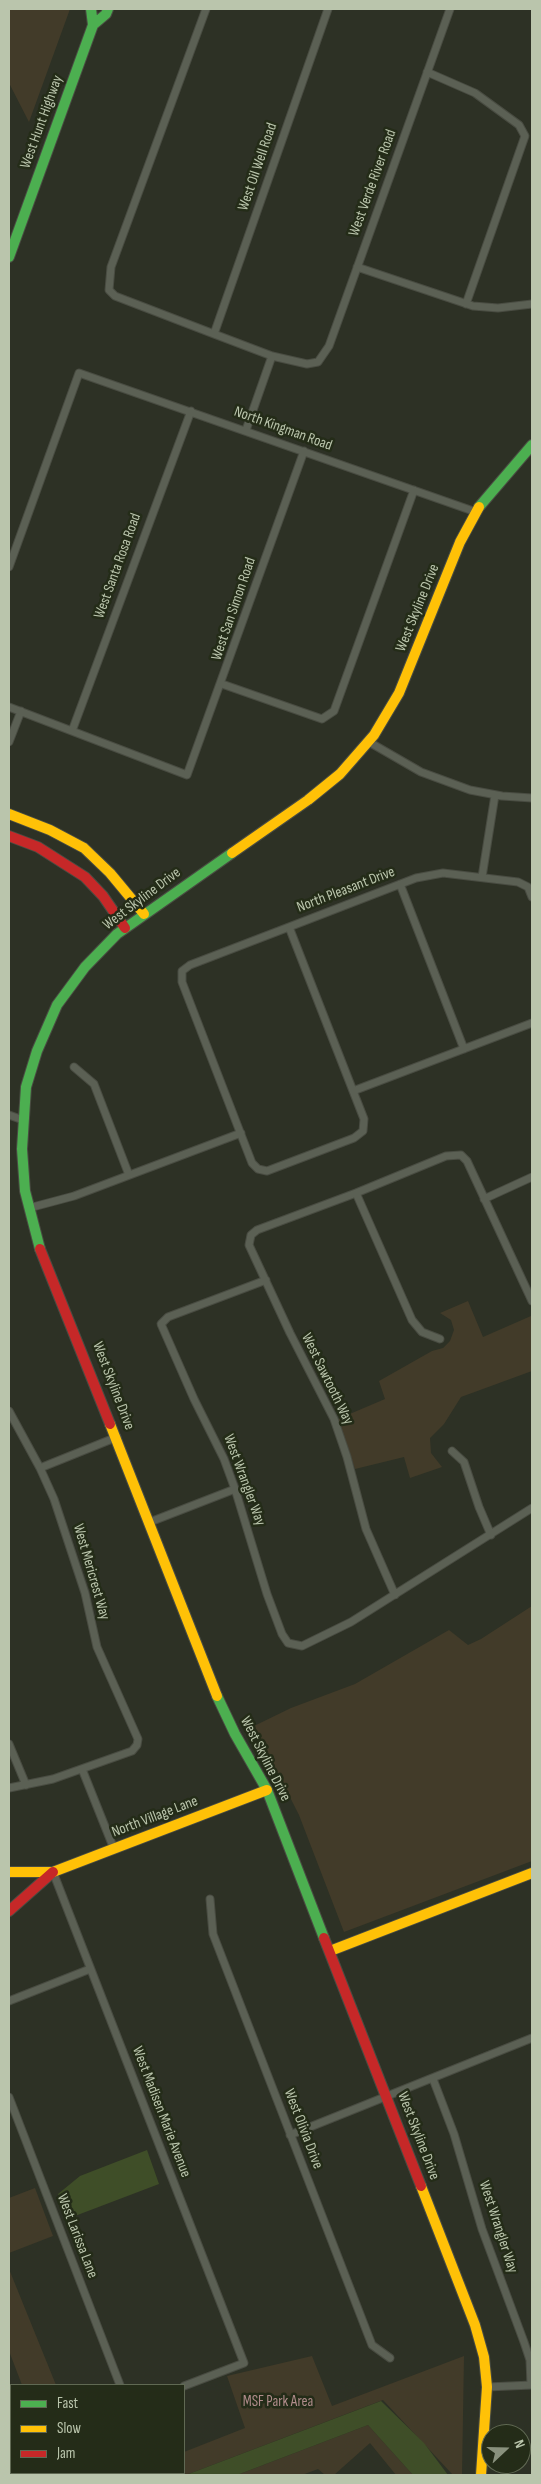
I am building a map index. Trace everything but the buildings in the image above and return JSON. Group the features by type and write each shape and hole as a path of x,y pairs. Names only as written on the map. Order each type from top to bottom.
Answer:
{"street":[{"path":"90,9 93,25"},
{"name":"West Hunt Highway","path":"9,258 93,25 106,14 108,9"},
{"path":"206,9 111,267 109,290 115,296 272,356 246,430"},
{"name":"West Oil Well Road","path":"214,334 328,9"},
{"name":"West Verde River Road","path":"272,356 307,364 316,362 329,346 450,9"},
{"path":"428,72 475,93 519,125 524,132 524,141 466,304"},
{"path":"357,268 466,304 498,308 532,304"},
{"name":"North Kingman Road","path":"9,567 79,373 476,512"},
{"name":"West Santa Rosa Road","path":"72,731 191,411"},
{"name":"West Skyline Drive","path":"481,2475 487,2387 484,2357 475,2325 267,1790 226,1717 117,1437 35,1235 25,1191 22,1149 26,1087 37,1051 57,1005 85,967 125,928 308,800 340,774 369,742 399,693 460,542 476,512 485,498 532,445"},
{"name":"West San Simon Road","path":"72,731 187,775 222,684 304,451"},
{"path":"222,684 322,719 328,717 334,711 414,490"},
{"path":"9,707 72,731"},
{"path":"9,742 20,711"},
{"path":"369,742 421,772 470,790 495,795 532,798"},
{"path":"482,877 495,795"},
{"path":"9,814 50,830 84,848 110,873 144,914"},
{"path":"9,836 38,847 85,877 103,896 125,928"},
{"name":"North Pleasant Drive","path":"241,1133 182,982 182,971 190,964 416,878 443,873 518,882 528,887 532,897"},
{"path":"400,884 464,1049"},
{"path":"29,1208 74,1196 241,1133 252,1163 258,1169 267,1171 354,1138 363,1131 364,1119 289,927"},
{"path":"352,1091 532,1023"},
{"path":"74,1067 94,1084 129,1176"},
{"path":"9,1115 23,1120"},
{"path":"440,1339 422,1332 412,1320 356,1193 446,1156 461,1155 532,1301"},
{"path":"484,1199 532,1177"},
{"name":"West Sawtooth Way","path":"356,1193 257,1230 250,1235 249,1245 290,1333 334,1419 347,1457 366,1529 395,1595"},
{"name":"West Wrangler Way","path":"266,1280 168,1317 161,1324 194,1400 212,1432 235,1489 255,1556 282,1634 288,1644 302,1646 351,1622 395,1595"},
{"name":"West Mericrest Way","path":"9,1411 40,1468 71,1548 97,1646 138,1739 137,1745 132,1751 82,1769"},
{"path":"40,1468 117,1437"},
{"path":"452,1451 464,1462 479,1507 492,1535"},
{"path":"150,1522 235,1489"},
{"path":"395,1595 532,1508"},
{"path":"9,1744 26,1785"},
{"path":"9,1788 53,1780 82,1769 114,1849"},
{"name":"North Village Lane","path":"9,1910 53,1872 267,1790"},
{"name":"North Village Lane","path":"9,1872 53,1872"},
{"name":"West Madisen Marie Avenue","path":"53,1872 244,2363 185,2386"},
{"path":"330,1951 532,1873"},
{"name":"West Olivia Drive","path":"210,1899 213,1934 372,2345 390,2358"},
{"path":"9,2001 90,1969"},
{"path":"290,2135 532,2038"},
{"name":"West Wrangler Way","path":"433,2079 454,2134 482,2229 530,2360 532,2385"},
{"name":"West Larissa Lane","path":"9,2097 120,2384"},
{"path":"487,2387 532,2385"}],"green space":[{"path":"9,9 70,9 29,122 9,83"},
{"path":"468,1301 483,1337 531,1316 532,1371 461,1397 444,1424 430,1438 431,1453 442,1467 410,1478 404,1457 355,1469 338,1419 385,1399 379,1381 432,1351 443,1348 450,1341 454,1330 451,1320 440,1313"},
{"path":"532,1606 532,1861 344,1932 299,1815 254,1726 291,1708 355,1684 449,1630 468,1645 481,1639"},
{"path":"35,2188 53,2236 9,2253 9,2198"},
{"path":"9,2269 56,2384 22,2384 9,2351"},
{"name":"MSF Park Area","path":"312,2356 332,2406 464,2356 462,2475 453,2475 383,2400 186,2475 120,2475 185,2474 185,2452 245,2428 227,2376"},
{"path":"368,2425 413,2475 396,2475 370,2443 334,2475 325,2475 318,2469 302,2475 237,2475"}],"shaded area":[{"path":"147,2150 159,2184 67,2219 58,2194 80,2176"},
{"path":"381,2401 424,2443 448,2475 413,2475 368,2425 237,2475 186,2475"}],"traffic: fast":[{"path":"91,9 93,25"},
{"path":"9,257 93,25 106,14 108,9"},
{"path":"479,507 532,445"},
{"path":"40,1249 25,1191 22,1149 26,1087 37,1051 57,1005 85,967 117,934 232,853"},
{"path":"217,1696 235,1734 267,1790 324,1938"}],"traffic: slow":[{"path":"232,853 308,800 340,774 374,735 399,693 460,542 479,507"},
{"path":"9,814 50,830 84,848 110,873 144,914"},
{"path":"110,1424 217,1696"},
{"path":"9,1872 53,1872 267,1790"},
{"path":"330,1951 532,1873"},
{"path":"421,2186 475,2325 484,2357 487,2387 481,2475"}],"traffic: jam":[{"path":"9,836 38,847 85,877 103,896 125,928"},
{"path":"40,1249 110,1424"},
{"path":"9,1911 53,1872"},
{"path":"324,1938 421,2186"}]}
